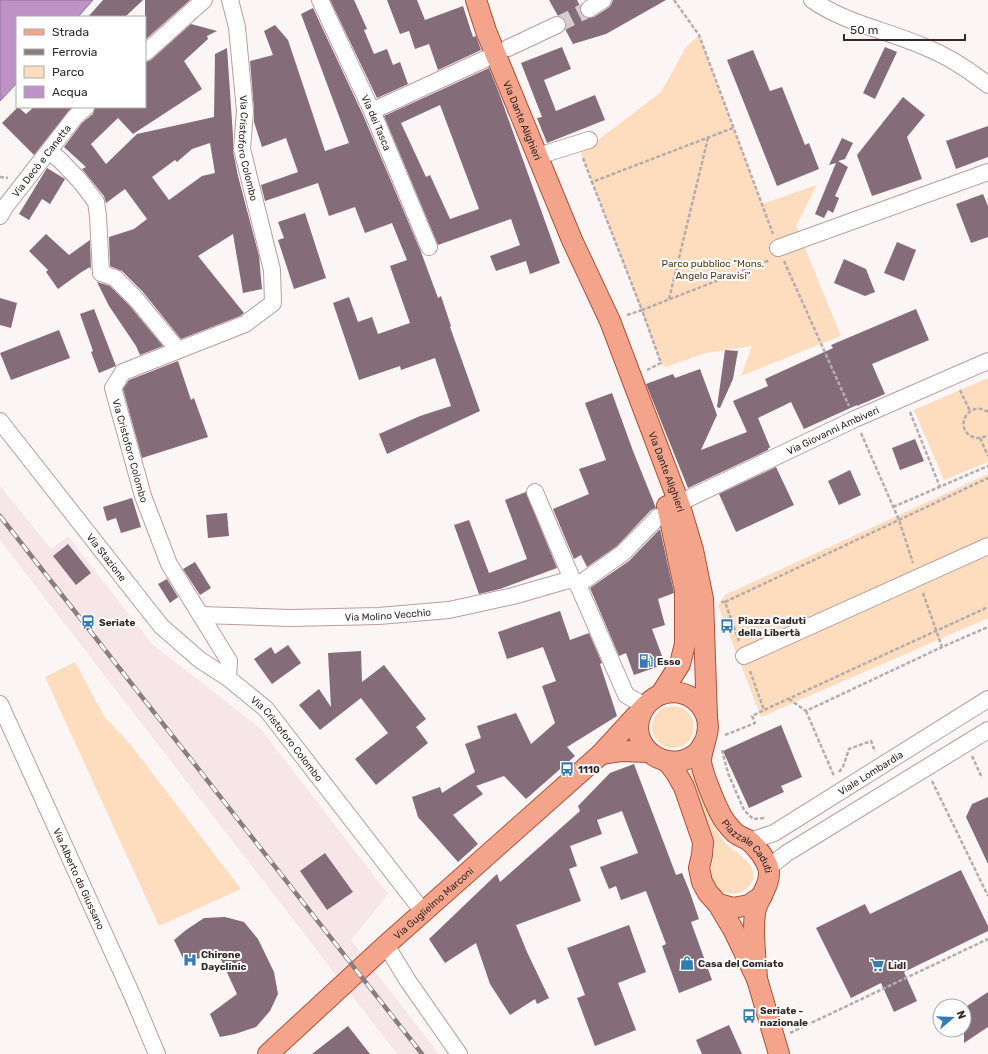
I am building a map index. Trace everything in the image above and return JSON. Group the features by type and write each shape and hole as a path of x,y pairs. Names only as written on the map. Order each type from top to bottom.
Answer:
{"main road":[{"name":"Via Dante Alighieri","path":"476,0 502,51 538,156 572,240 610,321 679,503 693,550 703,599 707,717"},
{"name":"Via Dante Alighieri","path":"572,240 598,325 669,511 685,591 685,644 680,664 661,694"},
{"path":"707,717 702,707 694,698 684,693 672,692 661,694 652,699 645,706 640,715 638,725 639,735 649,752 657,758 667,762 679,762 690,758 716,741"},
{"name":"Via Guglielmo Marconi","path":"276,1051 386,945 424,913 601,754 645,706"},
{"name":"Piazzale Caduti","path":"707,717 708,725 716,741 701,761 717,807 723,820 736,834 750,841 762,855 768,868 767,884 755,911 754,927 757,979"},
{"path":"601,754 621,751 649,752"},
{"path":"667,762 676,773 684,787 703,842 699,868 702,882 708,893 718,904 734,931 757,979 777,1047"},
{"path":"718,904 733,908 745,906 762,896"}],"street":[{"path":"146,53 204,0"},
{"name":"Via Cristoforo Colombo","path":"230,0 236,27 245,111 242,149 272,270 273,303 245,324 123,372 113,388 143,496 169,564 229,661 228,678 266,709 424,913"},
{"name":"Via dei Tasca","path":"320,0 372,111 429,247"},
{"path":"589,9 603,0"},
{"path":"812,0 827,10 859,24 926,47 966,68 988,85"},
{"path":"372,111 557,25"},
{"name":"Via Decò e Canetta","path":"0,216 5,207 75,117 85,108"},
{"path":"538,156 584,142"},
{"path":"49,151 80,181 96,202 101,273 115,278 136,300 178,350"},
{"path":"780,252 988,172"},
{"name":"Via Giovanni Ambiveri","path":"679,503 855,419 988,361"},
{"name":"Via Stazione","path":"0,421 161,626 200,660 228,678"},
{"path":"535,492 626,695 645,706"},
{"name":"Via Molino Vecchio","path":"201,615 290,618 379,616 449,610 575,582 623,553 658,517"},
{"path":"744,656 988,546"},
{"name":"Viale Lombardia","path":"750,841 774,833 988,699"},
{"name":"Via Alberto da Giussano","path":"0,704 133,997 157,1054"},
{"path":"768,868 787,853 988,730"},
{"path":"856,781 856,794 867,804"},
{"path":"386,945 408,981 459,1054"}],"path":[{"path":"674,0 698,35 780,252 899,520 942,647"},
{"path":"592,182 733,128"},
{"path":"669,299 708,137"},
{"path":"584,142 592,182 661,363 645,371"},
{"path":"624,316 669,299 780,252"},
{"path":"959,388 970,411"},
{"path":"988,412 979,409 970,411 964,419 963,424 971,436 980,438 988,435"},
{"path":"909,410 940,487"},
{"path":"980,438 988,456"},
{"path":"893,507 988,466"},
{"path":"703,599 725,602 988,478"},
{"path":"725,602 764,710"},
{"path":"774,833 770,818 753,819 744,810 716,741 726,735 755,723 752,716 764,710 988,607"},
{"path":"806,711 988,627"},
{"path":"789,699 806,711 835,776 828,780"},
{"path":"925,768 988,896"},
{"path":"777,1047 988,939"}],"shaded area":[{"path":"0,486 51,549 68,536 152,644 260,728 388,894 351,940 439,1054 397,1054 0,540"}],"green space":[{"name":"Parco pubblioc \"Mons. Angelo Paravisi\"","path":"699,35 762,204 817,185 796,226 841,336 741,376 752,346 706,353 665,367 661,363 581,153 661,92 686,47"},
{"path":"988,378 988,462 944,480 914,410"},
{"path":"988,474 988,618 761,717 718,606 725,595"},
{"path":"75,662 104,716 130,744 241,889 159,926 45,677"},
{"path":"669,706 677,706 688,712 694,723 694,731 688,742 677,748 669,748 658,742 652,731 652,723 658,712"},
{"path":"694,770 706,806 718,833 723,840 752,868 753,879 750,885 741,892 729,894 718,889 712,881 711,871 714,846 687,772"}],"water":[{"path":"0,0 93,0 79,16 16,16 16,84 0,101"}],"building":[{"path":"103,0 143,0 126,16 89,16"},
{"path":"145,0 190,0 146,39"},
{"path":"330,0 354,0 367,29 364,30 374,54 387,49 393,65 400,62 408,84 377,98"},
{"path":"387,0 417,0 425,20 463,6 473,37 476,36 481,50 438,70 429,44 415,49 409,31 400,34"},
{"path":"549,0 577,0 580,6 581,14 585,18 589,18 594,17 608,8 613,0 666,0 606,34 573,44 565,29 565,21 562,17 558,16"},
{"path":"313,8 363,115 421,252 438,298 441,296 451,326 450,327 480,411 387,454 379,434 420,416 451,406 435,358 401,370 400,366 359,380 333,303 349,297 358,322 372,317 378,334 410,323 390,266 407,260 392,223 365,233 355,207 329,216 318,183 265,201 261,185 298,172 286,138 262,147 254,122 250,61 273,55 264,31 275,25 288,40 325,151 349,143 301,14"},
{"path":"191,24 217,31 207,36 208,39 184,61 202,89 133,134 118,118 91,144 106,164 137,134 214,117 215,54 227,48 233,151 259,256 262,289 243,293 233,234 198,256 244,313 240,316 181,339 143,292 122,271 110,266 109,237 134,229 147,219 125,189 106,203 104,196 82,169 86,167 64,147 82,123 93,114 95,108 146,108 146,62 151,60","holes":["210,143 215,173 202,176 169,200 152,177 175,160 177,162 192,149"]},
{"path":"562,47 571,69 544,80 556,111 595,95 605,120 547,143 537,118 542,117 521,63"},
{"path":"885,47 897,52 875,99 863,93"},
{"path":"753,50 770,91 782,87 805,145 809,143 819,169 777,186 727,60"},
{"path":"489,68 560,263 530,274 526,261 496,271 490,256 520,245 511,219 438,245 384,116","holes":["440,105 479,209 450,219 430,175 426,177 401,123"]},
{"path":"903,97 925,115 907,137 922,179 872,196 857,155"},
{"path":"17,108 26,114 33,108 71,108 34,155 2,123"},
{"path":"988,126 988,157 956,169 946,141"},
{"path":"842,138 853,143 845,159 838,161 848,167 835,196 839,198 833,213 828,210 824,218 815,214 836,163 829,165"},
{"path":"47,168 65,179 50,204 42,199 29,220 19,214"},
{"path":"983,194 988,206 988,237 971,243 956,204"},
{"path":"305,213 326,278 294,289 278,240 284,238 278,222"},
{"path":"46,234 69,255 90,240 91,270 90,267 58,289 46,272 48,270 29,251"},
{"path":"897,242 916,250 904,281 884,273"},
{"path":"844,259 866,269 875,292 865,296 834,283"},
{"path":"97,282 110,286 129,305 163,346 140,355 136,346 109,306"},
{"path":"0,298 17,303 11,328 0,325"},
{"path":"94,309 116,366 99,373 80,314"},
{"path":"916,309 929,340 872,364 885,394 804,429 791,402 758,418 770,447 768,450 688,488 646,384 673,374 675,378 700,369 717,415 701,450 747,432 733,401 768,386 765,379 833,348 831,345"},
{"path":"59,330 70,358 11,380 0,353"},
{"path":"725,350 738,351 733,379 720,408 717,407"},
{"path":"178,361 191,400 194,398 208,437 142,458 123,389 129,380"},
{"path":"612,393 656,508 651,510 617,546 587,567 581,555 574,559 553,509 589,494 579,469 606,460 585,403"},
{"path":"915,439 924,461 900,470 892,448"},
{"path":"776,467 794,505 736,532 719,494"},
{"path":"850,470 861,495 839,505 828,481"},
{"path":"526,492 557,568 500,589 479,594 454,525 469,520 489,573 527,559 505,500"},
{"path":"132,498 141,527 121,533 116,518 107,521 103,507"},
{"path":"227,513 229,536 208,538 206,515"},
{"path":"660,529 674,593 658,599 665,625 652,629 665,664 634,675 626,653 619,656 590,588 629,561"},
{"path":"68,544 91,573 76,585 53,556"},
{"path":"195,562 211,588 200,595 183,569"},
{"path":"167,579 178,597 170,603 158,584"},
{"path":"560,611 570,640 589,633 602,663 600,664 617,716 567,747 575,756 526,799 504,776 476,786 483,794 453,815 478,844 458,862 418,817 412,797 440,787 442,793 475,772 465,744 481,738 477,726 516,713 531,744 555,723 542,686 556,681 543,647 507,659 498,632"},
{"path":"288,645 301,663 272,684 254,659 271,647 275,654"},
{"path":"361,651 362,682 384,665 426,719 416,727 428,743 376,785 355,759 388,733 361,698 320,730 299,705 319,689 331,707 328,653"},
{"path":"781,725 802,777 781,786 784,792 749,808 723,751"},
{"path":"634,764 676,875 682,873 689,890 699,919 691,922 712,980 679,993 662,946 666,944 646,891 621,900 616,886 609,889 600,867 638,853 622,811 597,820 602,834 570,846 577,866 569,869 581,901 516,925 549,998 537,1004 535,999 510,1015 490,984 476,943 445,963 429,939 497,874 500,882 580,811 578,806 610,773"},
{"path":"988,797 988,864 966,817 972,804"},
{"path":"325,853 353,892 327,910 300,871"},
{"name":"Lidl","path":"961,870 988,926 988,931 904,972 917,1001 894,1012 881,983 851,998 816,928 865,904 870,914"},
{"path":"225,917 244,922 258,939 274,972 278,994 270,1011 256,1027 220,1037 210,1014 237,994 218,953 185,962 174,940 204,918"},
{"path":"629,925 646,972 618,983 636,1030 595,1046 577,998 585,995 567,948"},
{"path":"988,992 988,1027 972,1038 972,1003"},
{"path":"729,1025 742,1054 702,1054 696,1040"},
{"path":"348,1026 370,1054 312,1054"},
{"path":"964,1038 972,1038 964,1043"}],"tunnel":[{"path":"557,25 589,9"}],"railway":[{"path":"0,516 422,1054"}],"place":[{"name":"Seriate","path":"88,622"},
{"name":"Piazza Caduti della Libertà","path":"727,626"},
{"name":"Esso","path":"646,661"},
{"name":"1110","path":"567,769"},
{"name":"Chirone Dayclinic","path":"190,960"},
{"name":"Casa del Comiato","path":"687,963"},
{"name":"Lidl","path":"877,965"},
{"name":"Seriate - nazionale","path":"749,1016"}]}
